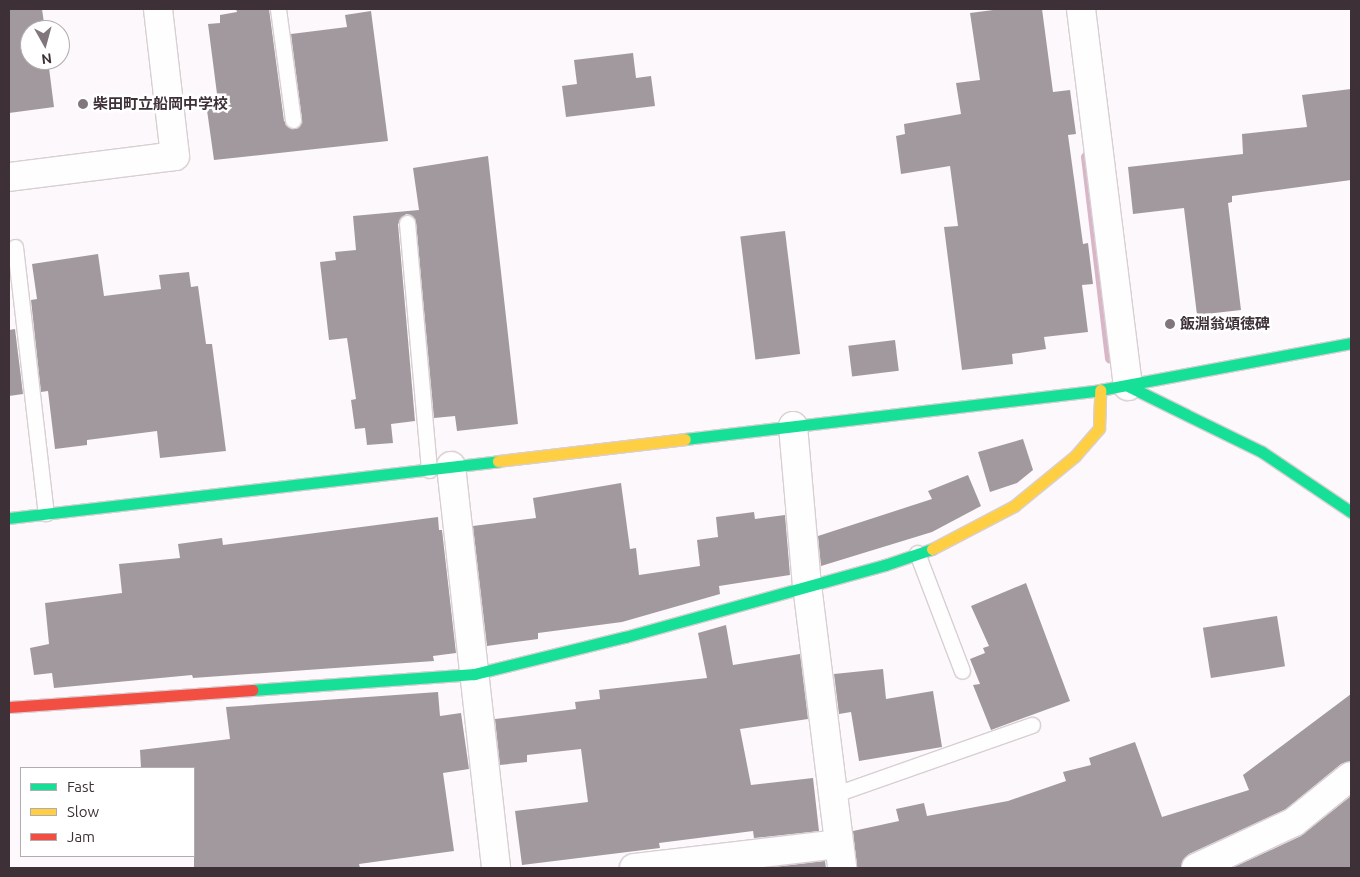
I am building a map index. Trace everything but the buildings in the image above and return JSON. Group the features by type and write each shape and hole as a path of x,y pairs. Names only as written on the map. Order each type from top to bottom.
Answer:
{"street":[{"path":"9,178 175,156 158,9"},
{"path":"1081,9 1128,386"},
{"path":"9,518 1100,390 1351,343"},
{"path":"1128,386 1262,452 1351,512"},
{"path":"9,707 474,674 625,637 917,554 943,545 1014,506 1075,456 1099,428 1100,390"},
{"path":"634,868 840,856 807,585 793,426"},
{"path":"440,468 474,674 496,868"},
{"path":"1196,868 1294,822 1351,776"}],"lane":[{"path":"278,9 293,120"},
{"path":"407,223 440,468"},
{"path":"15,247 46,513"},
{"path":"917,554 962,671"},
{"path":"833,795 1032,725"}],"waterway":[{"path":"1086,157 1110,359"}],"traffic: fast":[{"path":"685,439 1100,390 1351,343"},
{"path":"1128,386 1262,452 1351,512"},
{"path":"9,518 498,461"},
{"path":"252,690 474,674 625,637 885,565 932,549"}],"traffic: slow":[{"path":"932,549 1014,506 1075,456 1099,428 1100,390"},
{"path":"498,461 685,439"}],"traffic: jam":[{"path":"9,707 252,690"}],"place":[{"name":"柴田町立船岡中学校","path":"83,104"},
{"name":"飯淵翁頌徳碑","path":"1170,324"}]}
